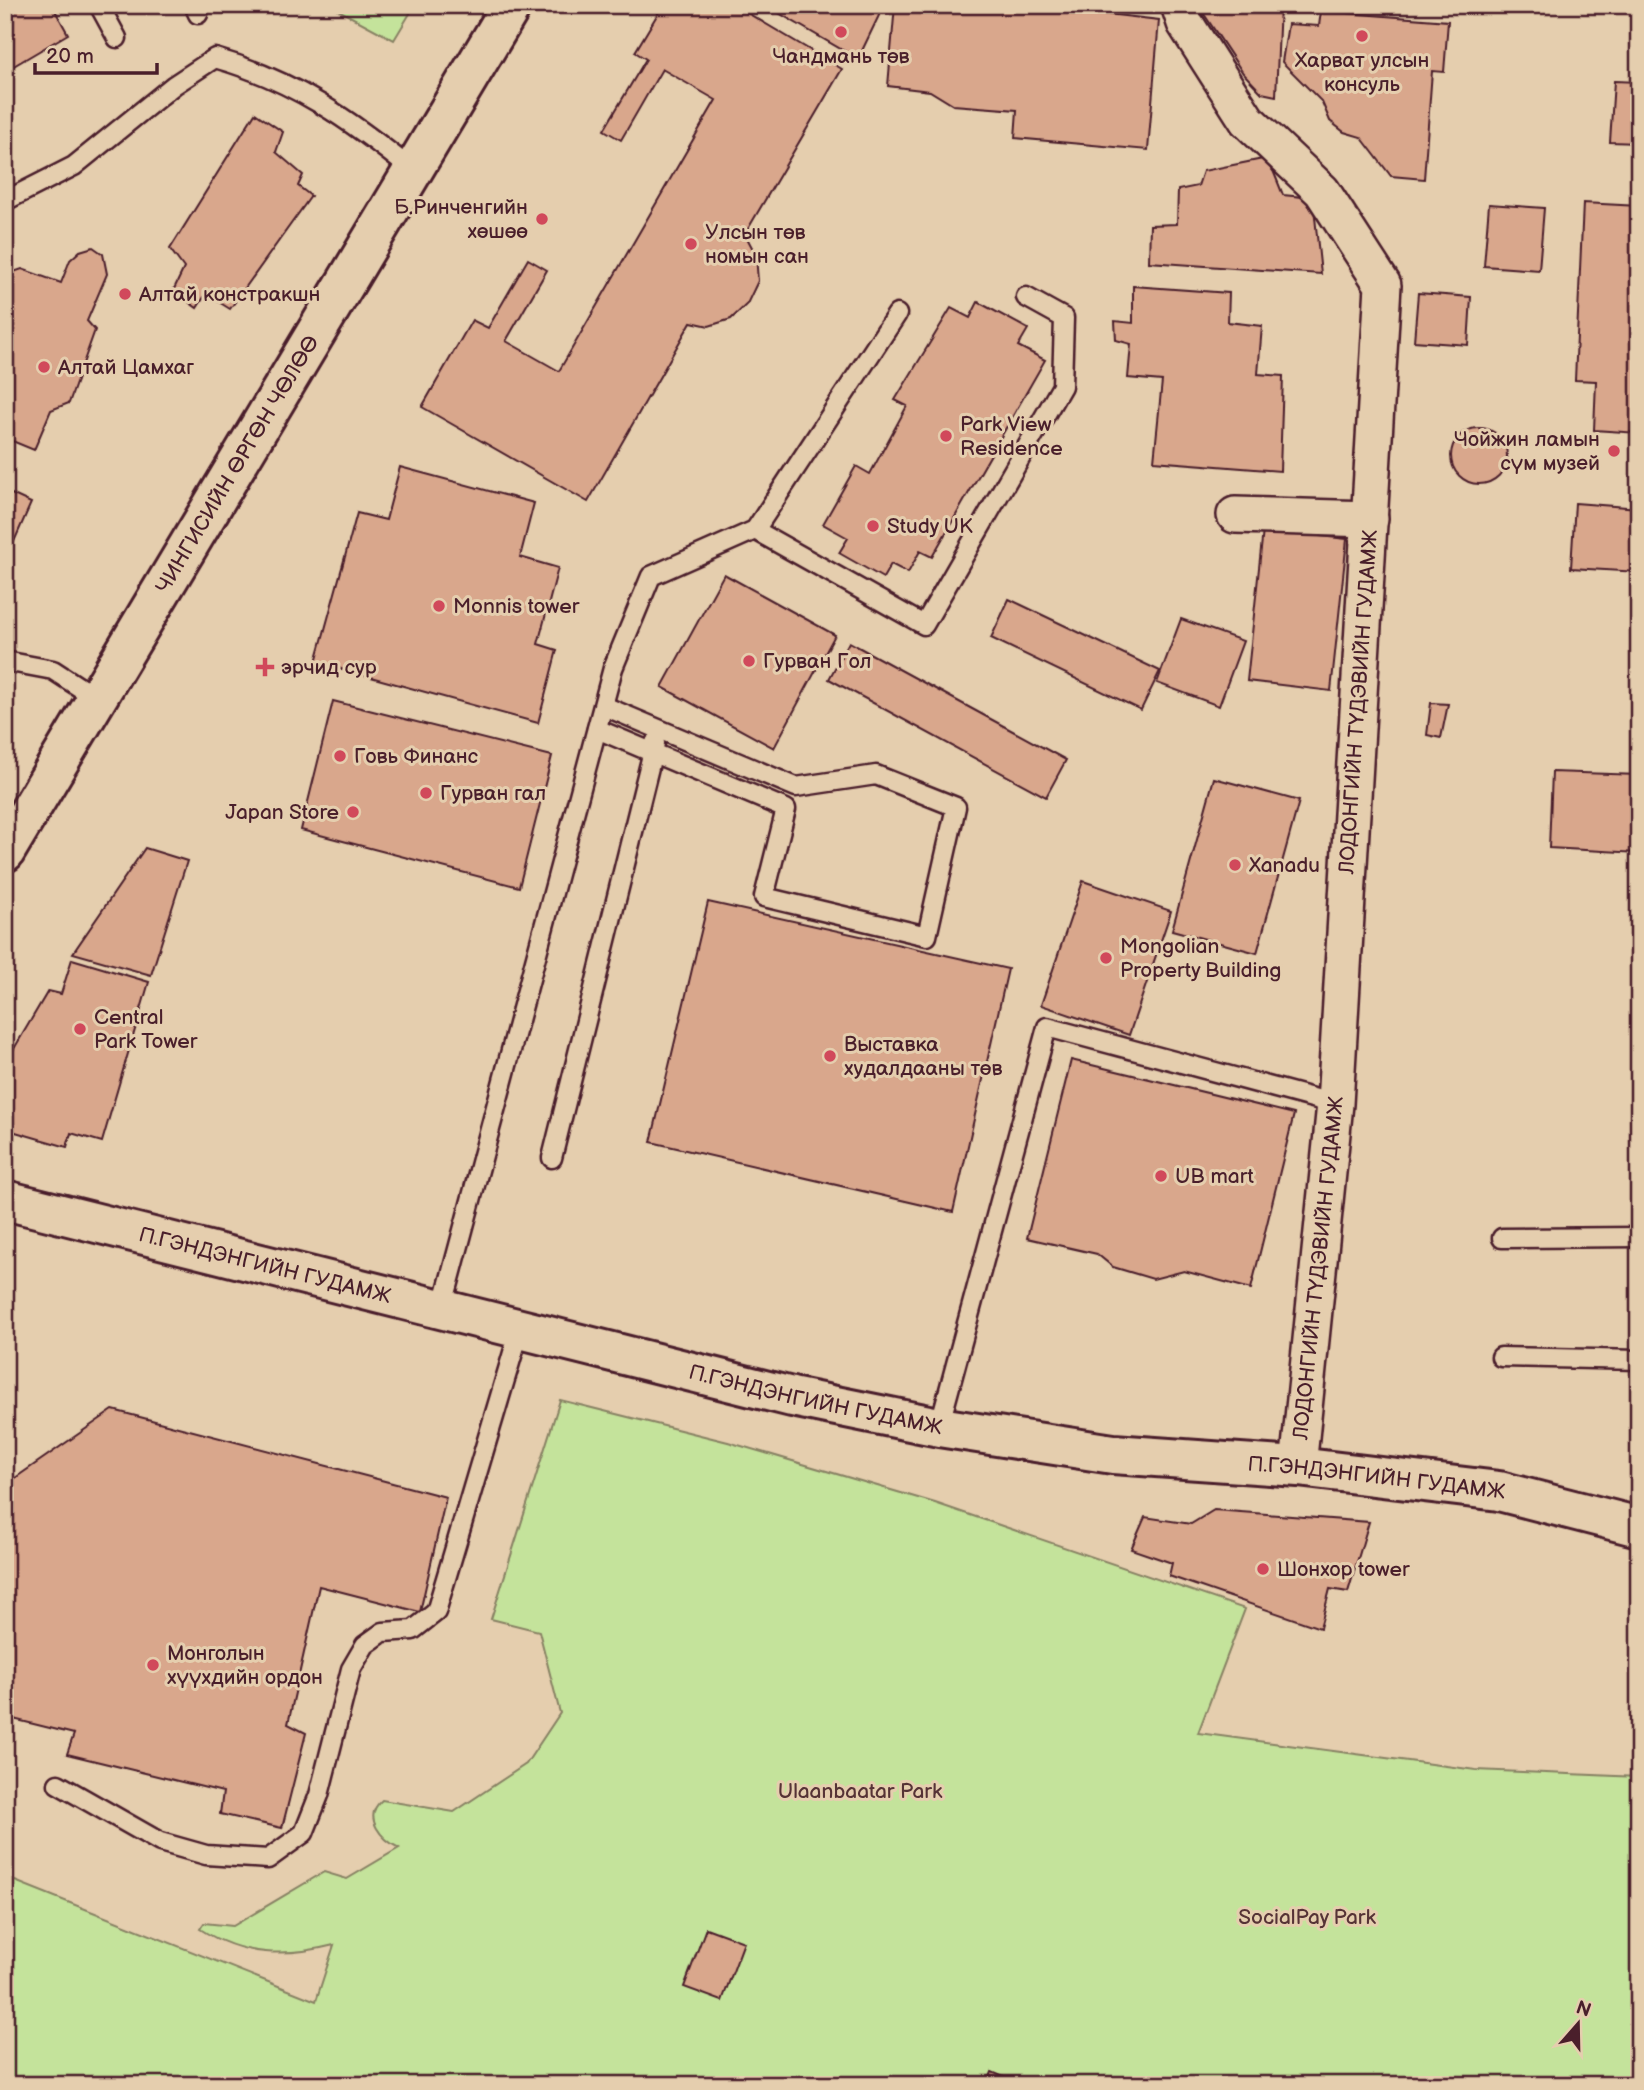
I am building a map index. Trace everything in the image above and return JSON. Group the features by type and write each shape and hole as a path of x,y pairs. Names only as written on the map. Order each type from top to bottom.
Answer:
{"main road":[{"name":"ЧИНГИСИЙН ӨРГӨН ЧӨЛӨӨ","path":"5,852 512,5"},
{"name":"П.ГЭНДЭНГИЙН ГУДАМЖ","path":"5,1200 792,1397 939,1427 1113,1454 1298,1467 1499,1491 1639,1527"}],"street":[{"name":"ЛОДОНГИЙН ТҮДЭВИЙН ГУДАМЖ","path":"1180,5 1185,23 1247,120 1322,191 1383,285 1335,1104 1298,1467"},
{"path":"1235,515 1370,519"}],"lane":[{"path":"99,5 117,38"},
{"path":"5,201 74,166 174,85 215,58 253,69 285,83 357,125 413,171"},
{"path":"755,530 924,625 1062,386 1064,318 1026,297"},
{"path":"442,1309 614,668 651,576 755,530 897,314"},
{"path":"5,661 53,670 99,699"},
{"path":"597,729 786,809 764,897 927,936 956,807 876,775 796,787 604,706"},
{"path":"552,1158 658,729"},
{"path":"939,1427 1047,1027 1335,1104"},
{"path":"1502,1238 1639,1237"},
{"path":"58,1784 160,1842 206,1855 268,1859 304,1833 318,1795 351,1669 365,1645 383,1632 413,1630 436,1612 520,1329"},
{"path":"1501,1357 1639,1360"}],"green space":[{"path":"329,5 415,5 394,40"},
{"name":"Ulaanbaatar Park","path":"560,1400 728,1442 935,1503 1245,1609 1198,1733 1476,1770 1639,1777 1639,2085 5,2085 5,1877 316,2001 334,1945 282,1953 249,1950 232,1945 200,1929 204,1923 233,1926 324,1872 347,1879 399,1848 381,1834 374,1821 376,1807 382,1800 454,1812 526,1764 560,1713 539,1631 491,1619"}],"building":[{"path":"5,5 52,5 68,34 5,71"},
{"name":"Улсын төв номын сан","path":"663,5 734,5 842,69 745,234 756,255 758,281 747,304 731,319 709,326 691,322 588,502 422,407 472,320 488,328 528,259 547,270 506,341 559,371 716,100 662,69 621,140 604,130 646,59 635,52"},
{"name":"Чандмань төв","path":"765,5 884,5 858,59"},
{"path":"895,5 1029,5 1159,20 1148,150 1015,138 1017,110 953,105 930,91 888,86"},
{"path":"1198,5 1280,5 1276,96 1262,93 1243,73"},
{"path":"1321,11 1448,21 1444,72 1432,71 1424,179 1391,176 1361,137 1344,132 1330,121 1322,102 1282,62 1288,24 1319,26"},
{"path":"1614,81 1639,82 1639,143 1610,142"},
{"path":"255,113 283,132 276,152 303,175 298,186 311,196 230,309 206,294 197,308 173,291 184,268 170,249"},
{"path":"1268,158 1283,195 1313,198 1321,274 1149,262 1150,225 1177,224 1178,190 1198,186 1203,171"},
{"path":"1583,203 1639,206 1639,433 1594,430 1596,381 1575,380"},
{"path":"1489,204 1544,208 1539,270 1484,266"},
{"name":"Алтай Цамхаг","path":"93,247 103,254 107,274 87,321 95,330 69,403 51,410 34,450 5,438 5,275 22,269 61,283 70,260 80,251"},
{"path":"1133,286 1229,293 1228,322 1262,326 1258,374 1283,376 1280,471 1154,461 1162,381 1128,378 1131,344 1116,340 1115,321 1133,323"},
{"path":"1418,293 1471,297 1468,345 1414,341"},
{"name":"Park View Residence","path":"978,302 1028,329 1018,346 1045,360 932,557 920,551 908,573 891,564 883,578 839,553 848,538 823,524 856,466 870,474 907,406 895,400 951,308 970,318"},
{"path":"1479,428 1490,430 1499,436 1505,445 1505,467 1499,476 1490,482 1479,484 1468,482 1459,476 1453,467 1451,456 1453,445 1459,436 1468,430"},
{"name":"Monnis tower","path":"400,467 534,503 520,557 558,568 538,644 557,650 538,723 316,662 357,513 386,520"},
{"path":"5,491 31,503 5,562"},
{"path":"1575,503 1639,508 1639,572 1571,568"},
{"path":"1263,530 1347,539 1331,691 1247,681"},
{"name":"Гурван Гол","path":"724,574 835,635 774,748 662,687"},
{"path":"1009,599 1160,671 1141,710 991,638"},
{"path":"1181,619 1243,641 1219,706 1157,683"},
{"path":"849,642 1066,760 1046,797 829,679"},
{"name":"Гурван гал","path":"333,701 552,756 519,887 301,830"},
{"path":"1431,703 1448,704 1441,738 1427,735"},
{"path":"1552,772 1639,775 1639,853 1549,848"},
{"name":"Xanadu","path":"1214,778 1299,801 1257,953 1172,930"},
{"path":"145,848 187,861 151,975 73,953"},
{"name":"Mongolian Property Building","path":"1083,881 1171,911 1129,1035 1041,1005"},
{"name":"Выставка худалдааны төв","path":"708,902 1008,969 953,1212 651,1142"},
{"name":"Central Park Tower","path":"72,959 149,982 102,1142 71,1133 67,1147 5,1129 5,1064 48,991 61,994"},
{"name":"UB mart","path":"1071,1060 1294,1114 1251,1289 1184,1271 1153,1279 1113,1267 1097,1254 1027,1238"},
{"name":"Монголын хүүхдийн ордон","path":"113,1410 446,1497 420,1612 319,1586 288,1724 306,1733 282,1828 220,1814 223,1792 67,1754 74,1734 5,1717 5,1485"},
{"name":"Шонхор tower","path":"1214,1510 1369,1522 1348,1592 1330,1589 1320,1628 1169,1576 1172,1563 1131,1549 1145,1517 1191,1524"},
{"path":"706,1928 744,1942 722,2001 684,1987"},
{"path":"992,2072 1022,2085 987,2085"}],"place":[{"name":"Чандмань төв","path":"841,32"},
{"name":"Харват улсын консуль","path":"1362,36"},
{"name":"Б.Ринченгийн хөшөө","path":"542,219"},
{"name":"Улсын төв номын сан","path":"691,244"},
{"name":"Алтай констракшн","path":"125,294"},
{"name":"Алтай Цамхаг","path":"44,367"},
{"name":"Park View Residence","path":"946,436"},
{"name":"Чойжин ламын сүм музей","path":"1614,451"},
{"name":"Study UK","path":"873,526"},
{"name":"Monnis tower","path":"439,606"},
{"name":"Гурван Гол","path":"749,661"},
{"name":"эрчид сур","path":"265,667"},
{"name":"Говь Финанс","path":"340,756"},
{"name":"Гурван гал","path":"426,793"},
{"name":"Japan Store","path":"353,812"},
{"name":"Xanadu","path":"1235,865"},
{"name":"Mongolian Property Building","path":"1106,958"},
{"name":"Central Park Tower","path":"80,1029"},
{"name":"Выставка худалдааны төв","path":"830,1056"},
{"name":"UB mart","path":"1161,1176"},
{"name":"Шонхор tower","path":"1263,1569"},
{"name":"Монголын хүүхдийн ордон","path":"153,1665"}],"park label":[{"name":"SocialPay Park","path":"1307,1917"}]}
